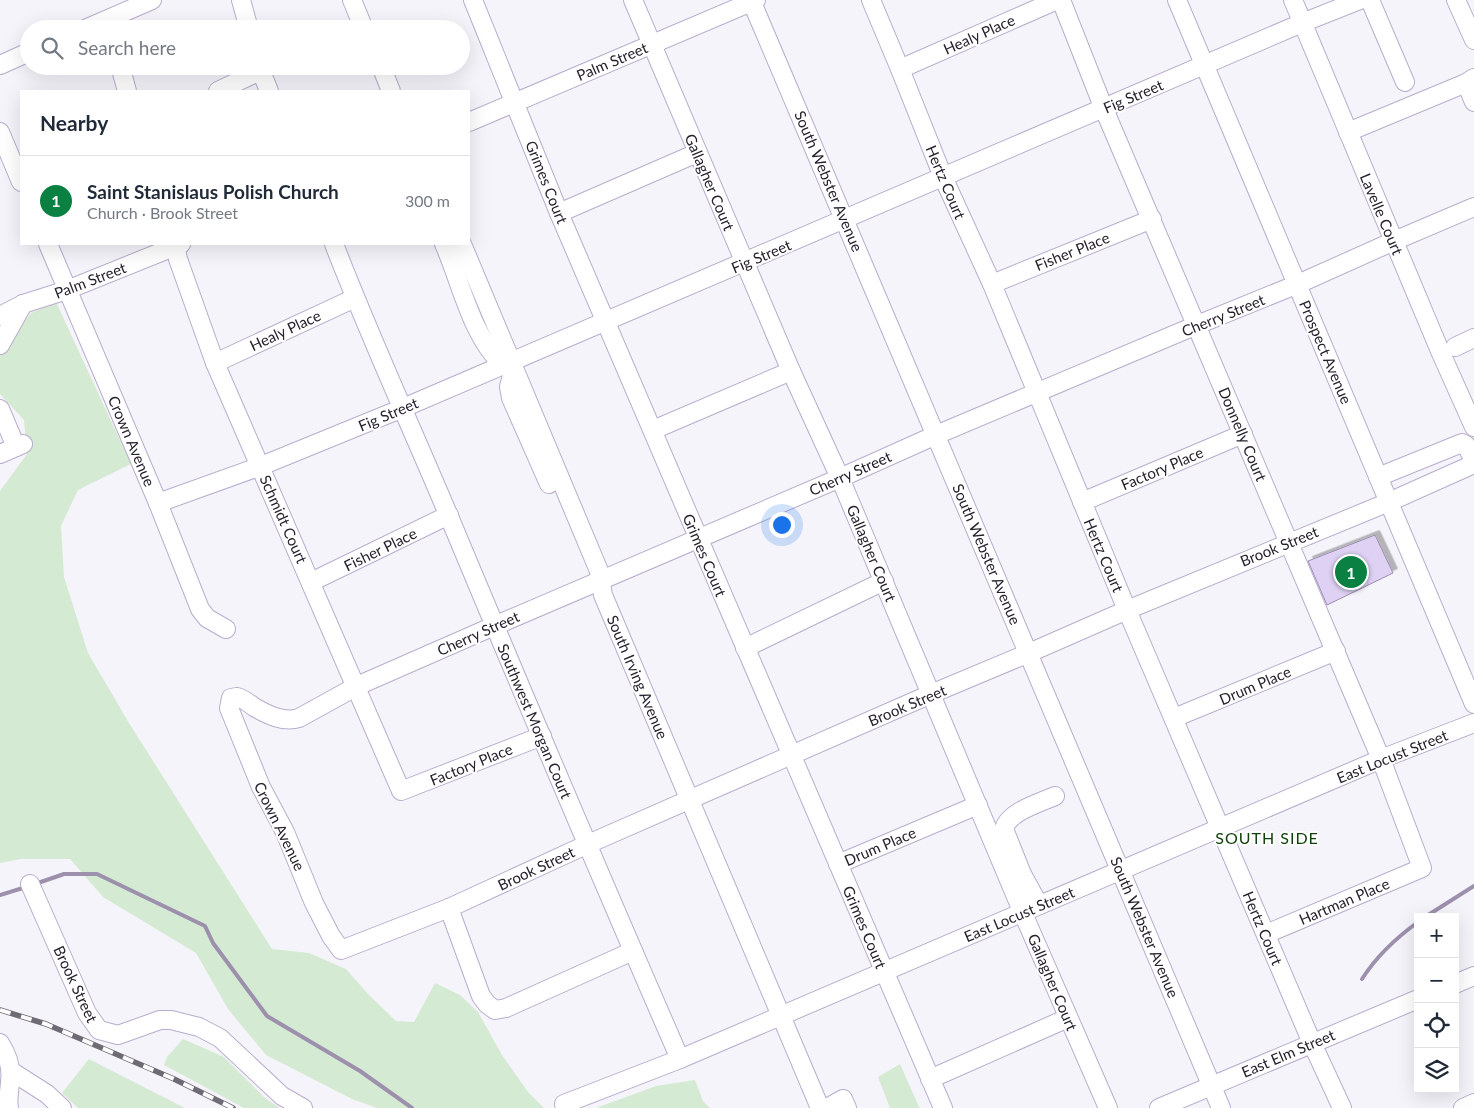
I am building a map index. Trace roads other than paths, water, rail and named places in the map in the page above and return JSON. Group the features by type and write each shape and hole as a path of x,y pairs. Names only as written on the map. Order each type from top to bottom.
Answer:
{"street":[{"path":"113,15 152,0"},
{"path":"241,0 247,20"},
{"path":"352,0 360,20"},
{"name":"Grimes Court","path":"473,0 559,214 942,1108"},
{"name":"Gallagher Court","path":"633,0 744,263 840,478 1022,912 1108,1108"},
{"name":"Hertz Court","path":"872,0 943,177 992,284 1127,610 1312,1043 1342,1108"},
{"name":"Healy Place","path":"900,69 1059,0"},
{"name":"Donnelly Court","path":"1059,0 1336,651 1381,759 1422,868"},
{"name":"Prospect Avenue","path":"1177,0 1474,704"},
{"name":"Lavelle Court","path":"1293,0 1474,427"},
{"name":"Fig Street","path":"158,503 261,466 509,364 605,321 1302,23 1360,0"},
{"path":"1370,0 1405,82"},
{"path":"1456,0 1474,40"},
{"name":"Palm Street","path":"470,122 753,1"},
{"name":"South Webster Avenue","path":"753,1 1221,1108"},
{"path":"2,59 20,54"},
{"path":"123,75 127,90"},
{"path":"220,90 249,75"},
{"path":"262,75 269,90"},
{"path":"384,75 392,90"},
{"path":"1348,132 1470,81 1474,102"},
{"path":"0,132 20,180"},
{"path":"559,214 698,153"},
{"name":"Cherry Street","path":"230,698 242,698 277,718 293,720 357,686 494,626 600,575 698,538 936,435 1298,284 1474,207"},
{"name":"Fisher Place","path":"992,284 1152,219"},
{"name":"Crown Avenue","path":"48,245 158,503 200,609 207,618 226,629"},
{"name":"Palm Street","path":"0,316 23,304 67,290 177,245"},
{"name":"Schmidt Court","path":"177,245 178,259 215,363 401,791"},
{"name":"Southwest Morgan Court","path":"334,245 494,626 680,1059"},
{"name":"South Irving Avenue","path":"452,245 509,364 600,575 604,596 689,800 782,1014 820,1108"},
{"name":"Healy Place","path":"215,363 355,298"},
{"path":"0,345 23,304"},
{"path":"1455,347 1474,338"},
{"path":"653,430 791,371"},
{"path":"0,409 13,448"},
{"name":"Factory Place","path":"1082,502 1243,434"},
{"path":"1378,477 1462,444 1466,445 1474,462"},
{"name":"Brook Street","path":"341,950 449,908 791,754 1127,610 1389,502 1474,462"},
{"name":"Fisher Place","path":"311,582 448,515"},
{"path":"745,648 884,581"},
{"name":"Drum Place","path":"1174,718 1336,651"},
{"name":"Crown Avenue","path":"230,698 228,708 258,780 285,832 304,874 314,903 331,936 341,950"},
{"name":"East Locust Street","path":"564,1104 680,1059 1039,904 1122,871 1220,827 1381,759 1474,723"},
{"name":"Factory Place","path":"401,791 542,736"},
{"path":"1039,904 1022,874 1004,829 1005,823 1013,815 1055,796"},
{"name":"Drum Place","path":"838,864 978,805"},
{"name":"Hartman Place","path":"1266,934 1422,868"},
{"name":"Brook Street","path":"30,884 87,1013 99,1030 118,1035 160,1020 171,1020 199,1027 220,1038 282,1096 303,1108"},
{"path":"449,908 481,996 495,1010 506,1008 633,951"},
{"path":"1459,983 1474,977"},
{"name":"East Elm Street","path":"1159,1108 1414,1001"},
{"path":"930,1079 1068,1018"},
{"path":"0,1043 11,1071 8,1094 9,1108"},
{"path":"11,1071 47,1094 62,1108"},
{"path":"827,1108 843,1099 847,1108"},
{"path":"1463,1108 1474,1104"}],"waterway":[{"path":"35,884 64,874 97,874 205,926 213,943 267,1016 360,1071 412,1108"},
{"path":"1431,913 1474,886"},
{"path":"0,895 26,887"},
{"path":"1362,979 1387,948 1414,925"}],"railway":[{"path":"0,1010 46,1024 174,1079 233,1108"}],"place":[{"name":"Saint Stanislaus Polish Church","path":"1351,572"}],"district":[{"name":"SOUTH SIDE","path":"1267,837"}]}
